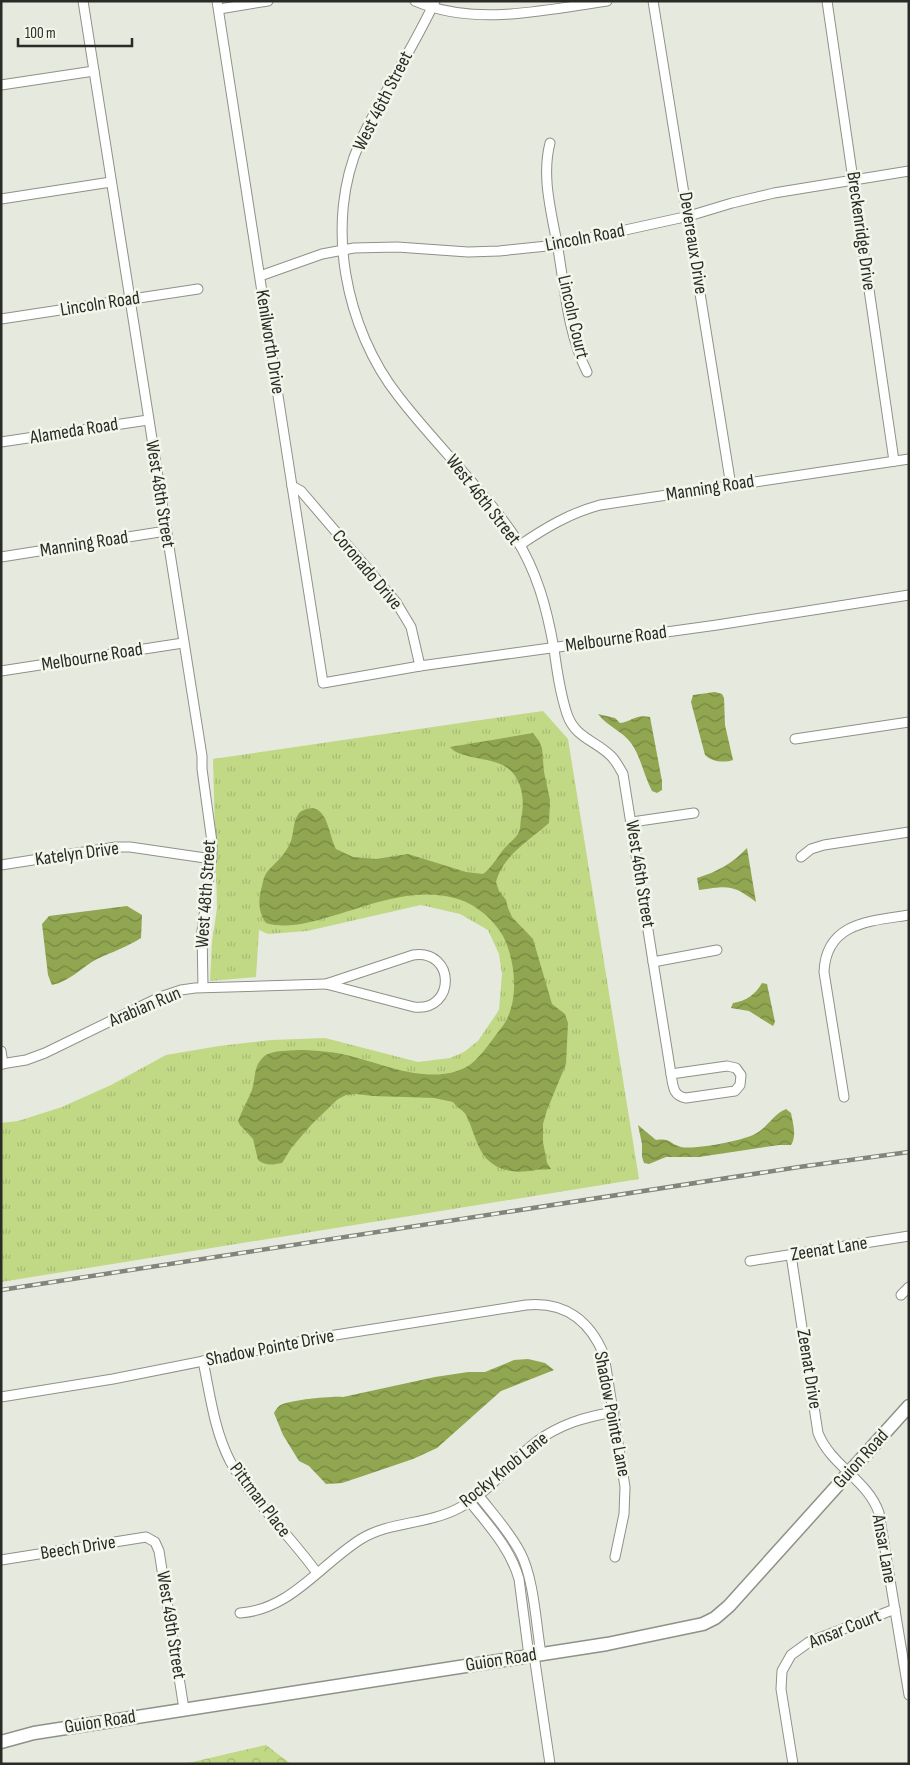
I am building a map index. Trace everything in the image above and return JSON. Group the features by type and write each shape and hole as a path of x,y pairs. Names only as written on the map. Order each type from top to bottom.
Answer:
{"street":[{"name":"West 48th Street","path":"83,1 202,760 212,842 212,859 202,932 203,987"},
{"path":"218,5 268,1"},
{"path":"415,1 434,4 464,14 499,15 608,1"},
{"name":"Devereaux Drive","path":"653,1 731,486"},
{"name":"Breckenridge Drive","path":"827,1 894,461"},
{"name":"West 46th Street","path":"434,4 370,124 355,156 348,180 343,204 342,232 343,250 352,302 365,338 377,363 397,396 498,514 520,545 533,571 544,601 563,698 570,720 584,737 605,751 617,763 625,781 653,962 671,1074 674,1091 678,1096 686,1098 732,1092 738,1088 742,1080 740,1072 730,1066 671,1074"},
{"name":"Kenilworth Drive","path":"218,5 323,683"},
{"path":"1,85 94,70"},
{"name":"Lincoln Court","path":"550,143 546,181 570,324 578,352 587,372"},
{"name":"Lincoln Road","path":"260,276 314,257 343,250 389,247 468,252 557,245 689,216 764,195 909,171"},
{"path":"1,199 111,182"},
{"name":"Lincoln Road","path":"1,319 198,289"},
{"name":"Alameda Road","path":"1,442 148,420"},
{"name":"Manning Road","path":"520,545 557,521 593,507 909,459"},
{"name":"Coronado Drive","path":"292,486 301,491 396,602 411,627 420,666"},
{"name":"Manning Road","path":"1,557 166,531"},
{"name":"Melbourne Road","path":"323,683 420,666 717,625 909,595"},
{"name":"Melbourne Road","path":"1,671 183,643"},
{"path":"795,739 909,722"},
{"path":"632,822 694,813"},
{"path":"801,857 811,849 824,845 909,832"},
{"name":"Katelyn Drive","path":"1,864 116,847 130,847 212,859"},
{"path":"844,1097 824,972 829,951 836,939 844,931 856,924 909,915"},
{"path":"653,962 717,950"},
{"name":"Arabian Run","path":"2,1064 30,1059 45,1053 166,994 185,989 326,984 414,1007 423,1007 438,1000 444,990 446,980 444,970 439,963 432,958 420,954 326,984"},
{"path":"1,1051 2,1064"},
{"name":"Zeenat Lane","path":"750,1260 909,1236"},
{"name":"Zeenat Drive","path":"791,1255 818,1433 826,1448 848,1472"},
{"path":"901,1295 909,1287"},
{"name":"Shadow Pointe Drive","path":"1,1396 113,1379 344,1333 540,1305"},
{"name":"Shadow Pointe Lane","path":"540,1305 555,1307 571,1314 588,1327 604,1355 626,1494 615,1557"},
{"name":"Pittman Place","path":"203,1361 216,1426 231,1461 248,1487 317,1573"},
{"name":"Guion Road","path":"1,1742 34,1733 607,1644 693,1627 713,1619 729,1606 909,1406"},
{"name":"Rocky Knob Lane","path":"240,1612 261,1609 278,1603 368,1535 392,1527 437,1517 470,1502 479,1496 528,1449 548,1434 574,1421 614,1412"},
{"name":"Ansar Lane","path":"848,1472 868,1491 876,1504 879,1514 909,1695"},
{"path":"479,1496 521,1553 528,1573 534,1655"},
{"path":"470,1502 502,1543 516,1569 534,1655 550,1764"},
{"name":"Beech Drive","path":"1,1560 146,1537 155,1542"},
{"name":"West 49th Street","path":"155,1542 159,1551 184,1709"},
{"name":"Ansar Court","path":"793,1764 781,1689 782,1671 791,1655 808,1642 895,1609"}],"green space":[{"path":"543,711 568,739 639,1179 1,1282 1,1123 18,1121 62,1107 111,1085 166,1055 219,1046 271,1040 325,1038 418,1062 450,1058 464,1052 478,1041 499,1010 502,974 499,954 488,930 460,914 421,905 307,931 268,934 259,930 256,977 210,981 212,942 217,908 213,759"},
{"path":"266,1745 291,1764 184,1764"}],"water":[{"path":"715,692 722,694 724,698 725,725 733,760 729,761 722,762 705,755 691,702 693,695"},
{"path":"598,714 615,718 620,723 637,717 650,717 662,790 657,793 652,791 631,743"},
{"path":"533,733 542,748 544,772 550,800 549,823 511,856 500,872 496,882 499,891 506,900 512,917 533,939 552,1004 565,1014 568,1023 566,1064 543,1124 543,1142 547,1163 551,1169 516,1172 505,1170 493,1164 481,1151 466,1115 453,1102 434,1098 356,1094 346,1095 338,1099 312,1124 292,1147 282,1163 269,1164 261,1162 258,1160 253,1139 238,1121 252,1090 258,1064 266,1055 283,1051 319,1051 347,1055 411,1072 441,1074 455,1072 472,1063 491,1042 508,1017 514,995 511,958 503,936 493,922 481,911 458,899 435,895 404,896 305,923 274,925 266,923 261,914 260,905 264,879 267,872 289,846 298,815 307,809 314,808 318,810 325,818 336,849 353,857 376,859 408,854 466,872 483,874 519,832 523,805 521,790 516,777 506,767 492,761 460,754 450,747"},
{"path":"747,848 756,902 735,889 723,887 699,890 697,878 724,866"},
{"path":"127,906 142,915 141,938 91,962 70,978 52,985 48,975 42,924 49,916"},
{"path":"762,983 767,984 775,1022 773,1026 749,1011 731,1008 733,1003 742,1001 753,994"},
{"path":"786,1109 791,1113 793,1126 794,1138 791,1145 779,1145 699,1157 666,1157 649,1164 644,1163 638,1125 656,1140 668,1141 677,1146 687,1148 706,1146 758,1133 777,1114"},
{"path":"528,1359 545,1363 554,1370 501,1391 437,1448 413,1459 342,1483 326,1484 309,1466 299,1461 283,1435 274,1413 279,1406 300,1400 343,1397 435,1377 468,1372 485,1372 514,1360"}],"railway":[{"path":"1,1290 799,1167 909,1152"}]}
